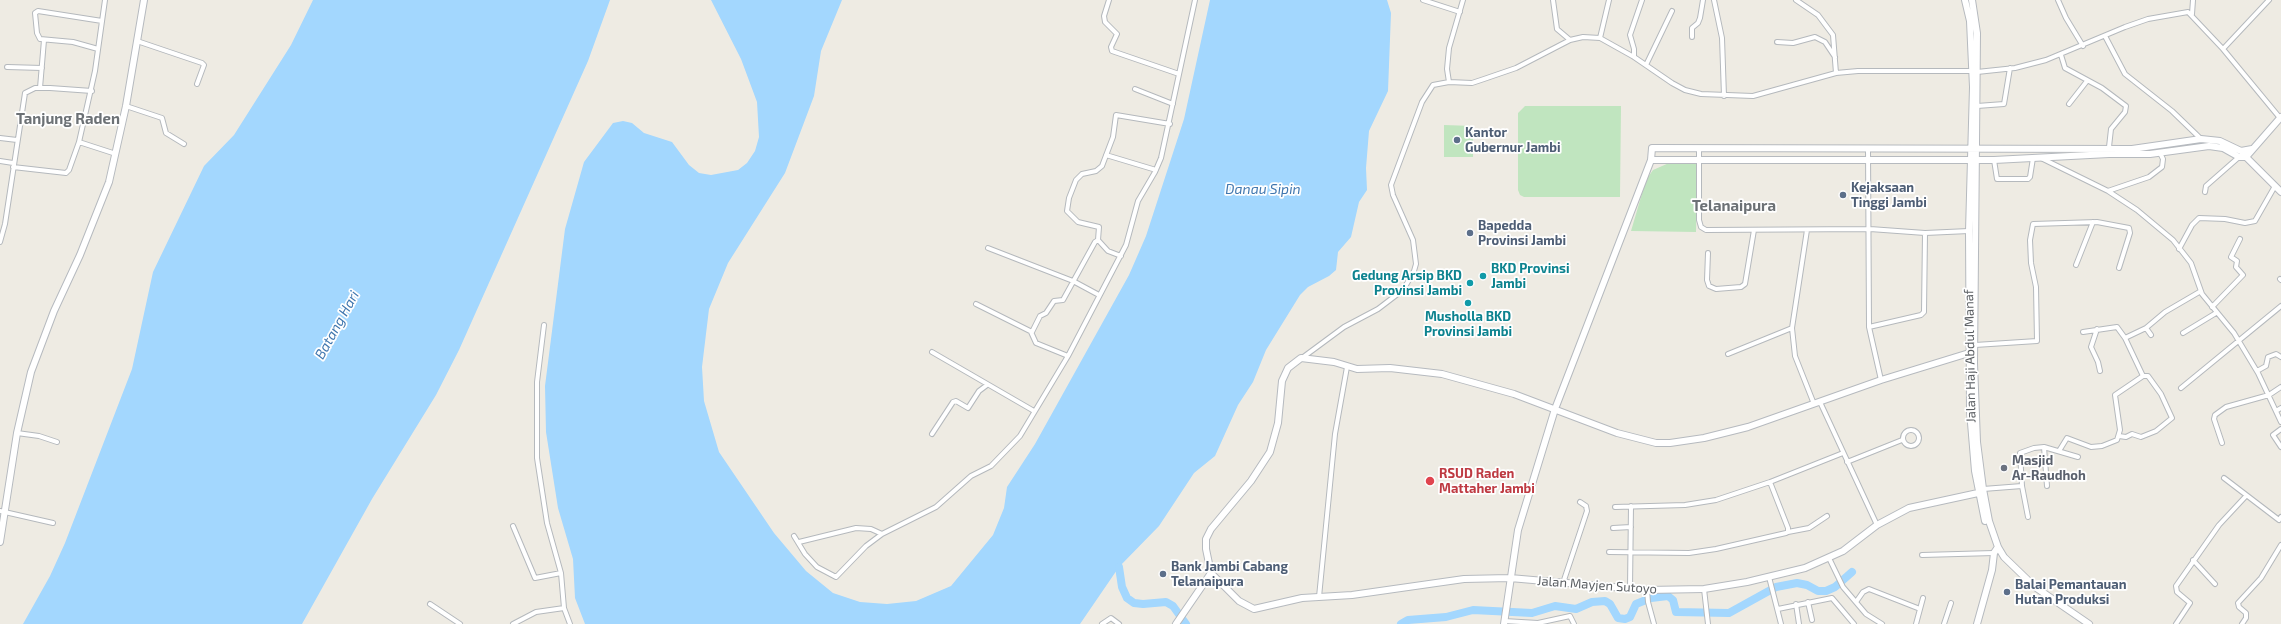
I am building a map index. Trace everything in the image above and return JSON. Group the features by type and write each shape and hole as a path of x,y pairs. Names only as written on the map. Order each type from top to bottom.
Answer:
{"main road":[{"path":"0,542 2,511 30,372 54,311 80,255 109,182 126,106 144,0"},
{"path":"1965,0 1970,21 1977,106 1974,160"},
{"path":"1972,0 1978,33 1975,72 1975,149"},
{"path":"1504,621 1518,530 1555,409 1651,160 1652,148 1975,149 2109,147 2132,152 2160,153 2215,146 2242,155 2252,149 2281,117"},
{"path":"1651,160 1994,160 2132,152 2201,140 2220,141 2242,155 2281,192"},
{"name":"Jalan Haji Abdul Manaf","path":"1973,411 1975,345 1972,320 1969,231 1974,160"},
{"name":"Jalan Haji Abdul Manaf","path":"1974,160 1972,320 1969,352 1980,491 1990,538 1996,550"},
{"path":"1176,624 1211,573 1206,549 1206,539 1212,529 1251,481 1270,452 1278,423 1282,381 1288,368 1301,358 1328,361 1357,369 1407,369 1442,374 1506,392 1617,433 1656,443 1670,443 1704,438 1748,427 1881,380 1969,352"},
{"name":"Jalan Mayjen Sutoyo","path":"1211,573 1239,601 1254,609 1293,599 1358,594 1464,579 1510,578 1647,590 1704,589 1770,580 1805,568 1843,551 1877,525 1915,506 1980,491"},
{"path":"1977,624 1996,550"},
{"path":"1996,550 2005,564 2026,584 2082,624"},
{"path":"1996,550 2029,581 2089,624"}],"street":[{"path":"0,161 13,165 66,173 69,170 80,142 92,91 105,0"},
{"path":"1109,0 1104,16 1105,22 1117,34 1111,48 1112,51 1179,74"},
{"path":"794,536 800,542 805,554 817,567 836,577 862,550 882,534 936,507 971,476 991,466 1020,436 1068,356 1126,245 1138,201 1156,170 1170,124 1195,0"},
{"path":"1423,0 1460,12"},
{"path":"1449,82 1447,69 1449,48 1463,0"},
{"path":"1553,0 1557,29 1570,40"},
{"path":"1600,38 1609,0"},
{"path":"1634,57 1634,49 1630,35 1642,0"},
{"path":"1692,37 1692,28 1698,23 1700,18 1703,0"},
{"path":"1714,0 1722,38 1724,96"},
{"path":"1796,0 1818,15 1832,33 1836,57 1836,73"},
{"path":"2058,0 2066,18 2083,46"},
{"path":"2192,14 2193,0"},
{"path":"2223,49 2269,0"},
{"path":"1646,66 1672,11"},
{"path":"98,49 73,42 44,40 38,38 35,15 37,12 102,21"},
{"path":"1301,358 1344,327 1378,308 1406,285 1416,264 1416,251 1393,195 1391,185 1422,102 1433,85 1449,82 1472,82 1484,80 1516,68 1570,40 1583,37 1600,38 1634,57 1685,90 1700,94 1753,96 1836,73 1882,70 1975,72 2010,68 2060,55 2148,19 2182,12 2192,14 2281,117"},
{"path":"2105,36 2125,74 2172,111 2201,140"},
{"path":"1777,42 1793,43 1815,37 1825,42 1836,57"},
{"path":"40,88 44,40"},
{"path":"137,42 202,63 204,66 197,84"},
{"path":"2060,55 2065,68 2102,88 2126,107 2125,112 2111,129 2109,147"},
{"path":"7,67 42,68"},
{"path":"1977,106 2004,104 2010,68"},
{"path":"2069,104 2087,81"},
{"path":"0,242 5,224 13,165 26,90 40,88 92,91"},
{"path":"1135,89 1173,104"},
{"path":"126,106 162,118 164,130 184,144"},
{"path":"1030,332 1054,301 1063,300 1095,242 1098,240 1099,227 1078,222 1068,214 1066,209 1076,180 1082,174 1099,169 1113,137 1116,115 1170,124"},
{"path":"0,138 17,140"},
{"path":"80,142 116,154"},
{"path":"1699,148 1698,213 1701,227 1706,230 1870,229 1925,233 1969,231"},
{"path":"1868,148 1870,229 1869,327 1881,380"},
{"path":"2108,191 2149,176 2162,167 2163,159 2160,153"},
{"path":"1106,155 1156,170"},
{"path":"2205,192 2206,186 2242,155"},
{"path":"1994,160 1997,179 2028,179 2036,158 2108,191 2137,210 2173,240 2194,270 2201,291 2239,341 2257,371 2281,422"},
{"path":"2180,248 2197,219 2225,219 2245,223 2255,221 2275,186"},
{"path":"2076,265 2093,222"},
{"path":"1975,345 2037,341 2036,287 2031,263 2032,226 2036,223 2093,222 2127,227 2130,230 2119,268"},
{"path":"1708,253 1707,280 1709,286 1716,289 1741,288 1745,284 1754,230"},
{"path":"1807,230 1792,328 1795,356 1877,525"},
{"path":"1869,327 1921,315 1924,312 1925,233"},
{"path":"2212,307 2243,275 2236,268 2237,262 2231,257 2240,239"},
{"path":"1098,240 1108,251 1121,256"},
{"path":"988,248 1073,281 1099,295"},
{"path":"2125,338 2146,328 2165,312 2201,291"},
{"path":"976,304 1030,332 1036,342 1068,356"},
{"path":"2181,388 2281,306"},
{"path":"2183,333 2216,312"},
{"path":"544,325 537,382 537,458 546,516 561,573 564,608 570,624"},
{"path":"2083,332 2117,327 2125,338 2143,376"},
{"path":"1728,354 1792,328"},
{"path":"2146,328 2151,335"},
{"path":"2097,329 2091,347 2098,362 2100,371"},
{"path":"932,352 1034,411"},
{"path":"2257,371 2266,366 2268,357 2276,354 2281,357"},
{"path":"1319,597 1335,434 1347,367"},
{"path":"2058,451 2067,438 2091,447 2111,443 2119,436 2120,417 2115,395 2143,376 2148,376 2153,381 2172,413 2172,418 2156,431 2141,437 2132,434 2126,437 2119,436"},
{"path":"932,434 953,402 956,401 968,408 979,391 987,385"},
{"path":"2222,443 2214,419 2215,415 2236,403 2269,395 2281,387"},
{"path":"2276,411 2281,408"},
{"path":"1911,429 1919,436 1915,445 1905,444 1902,440 1903,434 1906,430 1911,429"},
{"path":"2281,429 2273,436 2281,447"},
{"path":"17,433 39,436 57,442"},
{"path":"1847,462 1902,440"},
{"path":"2044,447 2047,486"},
{"path":"2028,517 2022,486 2019,454 2034,448 2044,447 2078,457"},
{"path":"1615,507 1705,502 1770,482 1843,453"},
{"path":"2224,478 2246,496 2280,519"},
{"path":"1770,482 1788,528 1788,532"},
{"path":"1980,491 2022,486"},
{"path":"2176,624 2190,603 2176,590 2176,586 2219,525 2246,496"},
{"path":"1563,583 1587,511 1586,506 1580,502"},
{"path":"1630,588 1632,553 1631,506"},
{"path":"2,511 53,523"},
{"path":"1609,552 1632,553 1703,551 1809,528 1827,516"},
{"path":"513,526 535,578 561,573"},
{"path":"1612,528 1631,527"},
{"path":"800,542 856,528 870,529 882,534"},
{"path":"2242,624 2246,618 2246,613 2239,607 2238,603 2261,578 2281,545"},
{"path":"1922,555 1996,550"},
{"path":"1829,558 1837,578 1843,587 1866,614 1882,624"},
{"path":"2193,560 2215,584"},
{"path":"1770,580 1781,624"},
{"path":"1704,589 1708,622"},
{"path":"1856,602 1863,592 1869,589 1920,609"},
{"path":"1647,590 1654,624"},
{"path":"1778,609 1796,604 1832,598 1854,624"},
{"path":"1916,624 1923,598"},
{"path":"1808,602 1812,620"},
{"path":"1944,624 1951,602"},
{"path":"430,604 460,624"},
{"path":"1796,604 1799,624"},
{"path":"513,624 536,612 564,608"},
{"path":"1504,621 1538,623 1570,616 1574,624"},
{"path":"1102,624 1111,618 1119,624"}],"green space":[{"path":"1525,106 1621,106 1620,197 1524,197 1520,195 1518,190 1518,113"},
{"path":"1444,125 1473,126 1473,157 1444,157"},
{"path":"1669,163 1697,163 1696,232 1631,231 1646,180 1653,170"}],"water":[{"name":"Batang Hari","path":"313,0 610,0 588,61 459,350 436,395 372,499 302,624 23,624 50,576 65,543 132,369 153,272 204,166 234,135 291,45"},
{"name":"Danau Sipin","path":"711,0 842,0 821,51 814,96 785,173 728,263 709,309 702,367 704,401 719,452 774,533 806,571 833,593 860,602 887,604 916,601 951,586 993,535 1004,508 1007,487 1035,444 1129,275 1146,236 1184,119 1210,0 1387,0 1391,13 1388,91 1369,131 1366,168 1367,190 1359,202 1351,237 1338,252 1336,270 1329,276 1308,287 1300,295 1266,350 1253,382 1238,405 1215,456 1194,473 1159,526 1119,567 1080,624 585,624 575,598 573,559 558,508 546,432 545,386 565,229 584,162 613,123 623,121 632,123 644,133 672,142 689,165 699,173 711,175 738,170 747,163 755,151 759,137 757,102 741,59"}],"waterway":[{"path":"1119,567 1122,587 1127,598 1134,603 1143,604 1166,602 1173,606 1186,624"},
{"path":"1401,624 1408,620 1446,617 1473,610 1532,613 1555,606 1576,609 1592,602 1605,601 1610,604 1618,618 1625,619 1630,617 1636,604 1651,598 1668,596 1673,600 1676,612 1729,613 1776,587 1797,583 1807,585 1818,591 1826,591 1835,587 1852,572"}],"place":[{"name":"Kantor Gubernur Jambi","path":"1457,140"},
{"name":"Kejaksaan Tinggi Jambi","path":"1843,195"},
{"name":"Bapedda Provinsi Jambi","path":"1470,233"},
{"name":"BKD Provinsi Jambi","path":"1483,276"},
{"name":"Gedung Arsip BKD Provinsi Jambi","path":"1470,283"},
{"name":"Musholla BKD Provinsi Jambi","path":"1468,303"},
{"name":"Masjid Ar-Raudhoh","path":"2004,468"},
{"name":"RSUD Raden Mattaher Jambi","path":"1430,481"},
{"name":"Bank Jambi Cabang Telanaipura","path":"1163,574"},
{"name":"Balai Pemantauan Hutan Produksi","path":"2007,592"}],"district":[{"name":"Tanjung Raden","path":"68,119"},
{"name":"Telanaipura","path":"1734,206"}]}
